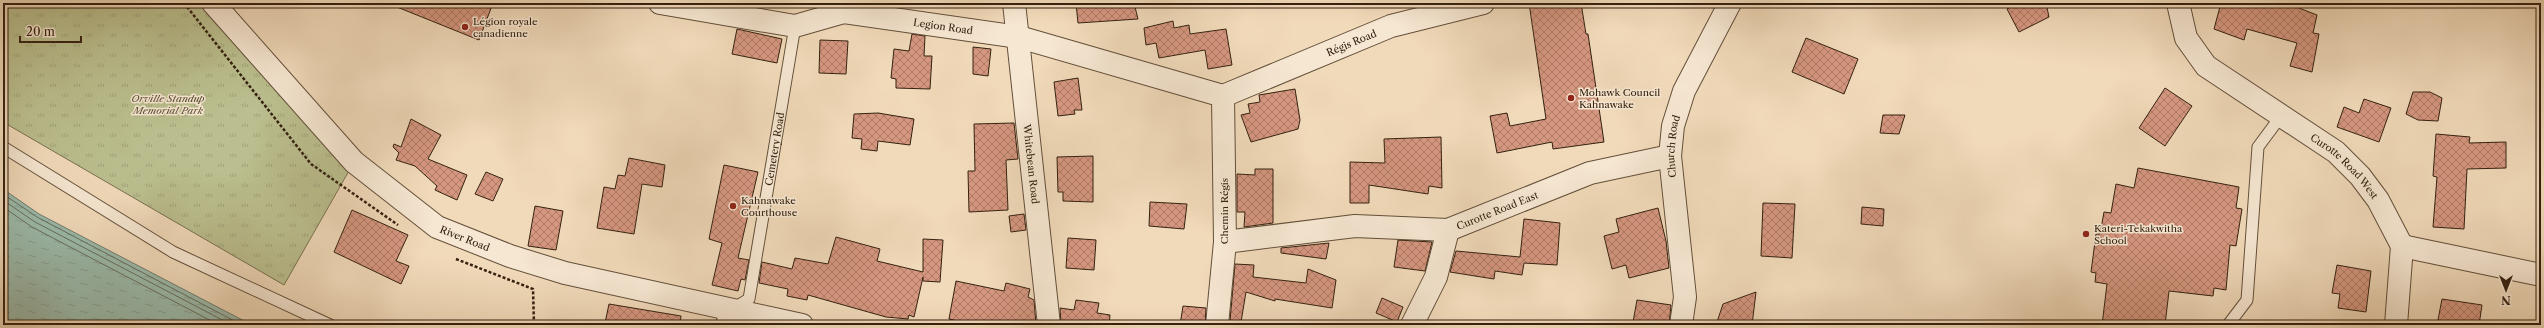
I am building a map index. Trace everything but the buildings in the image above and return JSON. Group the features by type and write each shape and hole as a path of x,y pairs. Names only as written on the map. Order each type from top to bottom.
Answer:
{"street":[{"name":"River Road","path":"213,3 354,162 437,227 510,256 565,273 729,318 802,325"},
{"name":"Legion Road","path":"660,3 795,26 845,7 1019,37 1223,96"},
{"name":"Whitebean Road","path":"1014,3 1019,37 1049,325"},
{"name":"Régis Road","path":"1223,96 1391,26 1483,3"},
{"name":"Church Road","path":"1681,325 1685,297 1670,156 1673,126 1684,91 1730,3"},
{"name":"Curotte Road West","path":"2178,3 2186,38 2206,66 2336,152 2360,176 2378,200 2402,246"},
{"name":"Chemin Régis","path":"1217,325 1224,242 1223,96"},
{"name":"Curotte Road East","path":"1224,242 1355,226 1448,230 1590,173 1670,156"},
{"path":"1412,325 1436,277 1448,230"},
{"path":"2396,325 2402,246 2541,276"}],"lane":[{"name":"Cemetery Road","path":"729,318 749,299 795,26"},
{"path":"2228,325 2247,300 2258,147 2281,116"},
{"path":"3,147 173,252 330,325"}],"path":[{"path":"533,289 534,325"}],"green space":[{"name":"Orville Standup Memorial Park","path":"3,3 213,3 354,162 284,285 3,122"}],"water":[{"path":"3,189 39,214 252,325 3,325"}],"place":[{"name":"Légion royale canadienne","path":"465,27"},
{"name":"Mohawk Council Kahnawake","path":"1571,98"},
{"name":"Kahnawake Courthouse","path":"733,206"},
{"name":"Kateri-Tekakwitha School","path":"2086,234"}]}
